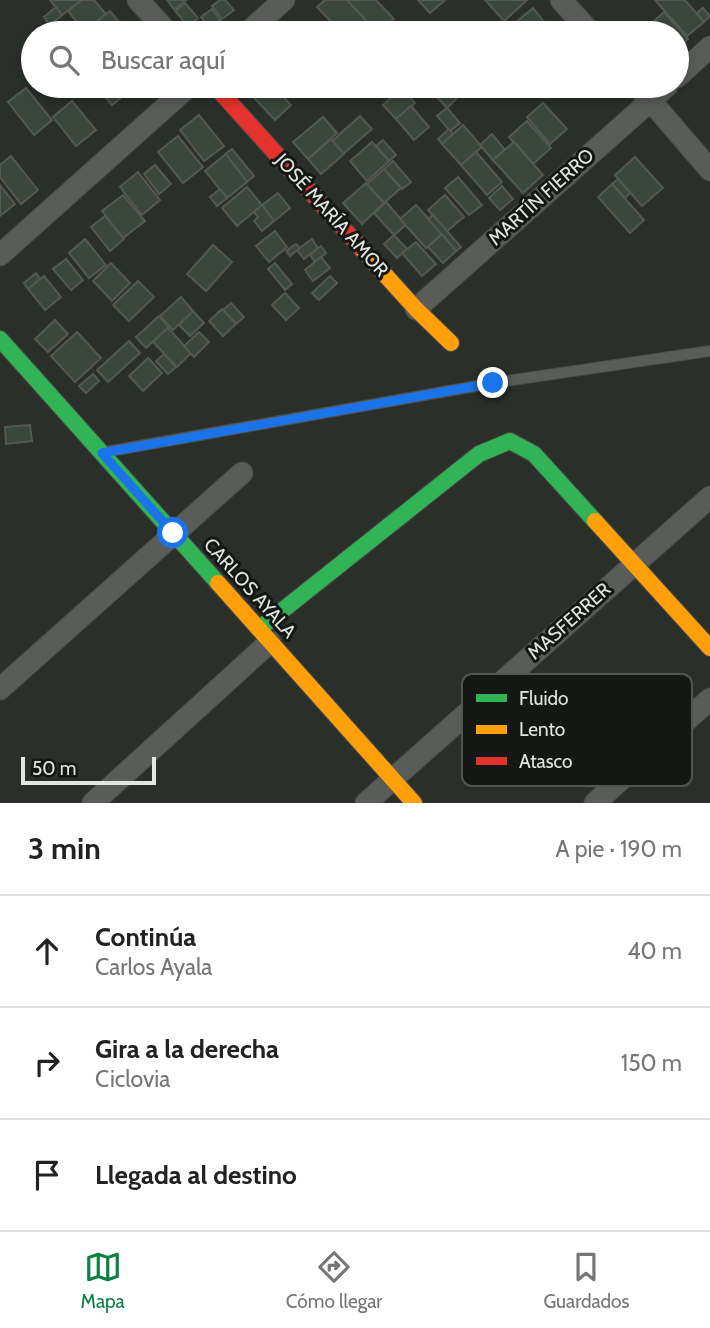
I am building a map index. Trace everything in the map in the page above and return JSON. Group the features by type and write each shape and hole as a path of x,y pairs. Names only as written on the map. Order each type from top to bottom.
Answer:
{"street":[{"path":"138,0 157,21"},
{"path":"260,21 284,0"},
{"path":"561,0 580,21"},
{"path":"689,66 710,47"},
{"path":"0,256 176,98"},
{"name":"JOSÉ MARÍA AMOR","path":"226,98 416,309 451,343"},
{"name":"MARTÍN FIERRO","path":"416,309 644,98"},
{"path":"657,98 710,170"},
{"name":"CARLOS AYALA","path":"0,339 414,803"},
{"path":"93,803 265,636 479,454 510,441 534,454 710,648"},
{"path":"0,689 242,473"},
{"name":"MASFERRER","path":"511,674 710,497"},
{"path":"692,715 710,699"},
{"name":"MASFERRER","path":"366,803 462,717"},
{"path":"595,803 614,786"}],"lane":[{"path":"102,453 493,383 710,351"}],"building":[{"path":"50,0 82,0 62,15"},
{"path":"82,0 94,0 106,14 97,21 76,21 68,11"},
{"path":"167,0 186,0 174,9"},
{"path":"225,0 234,10 222,19 212,6"},
{"path":"325,0 347,0 367,21 330,21 317,7"},
{"path":"347,0 376,0 394,19 367,21"},
{"path":"418,0 445,0 430,13"},
{"path":"485,0 527,0 504,21"},
{"path":"655,0 685,0 704,22 689,34 689,21 674,21"},
{"path":"185,3 198,18 194,21 184,21 175,11"},
{"path":"56,7 62,15 55,21 47,21 44,17"},
{"path":"533,8 543,21 517,21"},
{"path":"703,8 710,16 704,22 697,13"},
{"path":"212,9 220,20 204,21 201,17"},
{"path":"110,11 118,21 97,21"},
{"path":"664,12 672,21 654,21"},
{"path":"21,92 21,98 34,98 52,120 34,135 8,102"},
{"path":"106,98 120,98 112,105"},
{"path":"254,98 284,98 291,105 275,120"},
{"path":"391,98 411,98 415,103 396,119 383,105"},
{"path":"438,98 457,98 447,108"},
{"path":"72,101 96,130 76,146 53,117"},
{"path":"543,103 567,129 550,144 527,117"},
{"path":"411,106 429,127 414,140 396,119"},
{"path":"447,108 460,123 450,131 437,116"},
{"path":"199,115 224,146 204,161 180,130"},
{"path":"360,116 372,129 343,154 332,141"},
{"path":"323,117 337,133 308,159 293,142"},
{"path":"527,121 551,148 533,164 509,137"},
{"path":"463,125 482,147 461,165 442,144"},
{"path":"449,129 453,134 442,144 438,139"},
{"path":"492,134 505,150 493,160 480,145"},
{"path":"178,136 203,167 183,183 158,152"},
{"path":"331,139 344,154 321,174 308,159"},
{"path":"383,140 396,155 389,161 376,146"},
{"path":"372,142 389,161 367,181 350,161"},
{"path":"514,142 543,175 523,193 493,160"},
{"path":"232,149 254,176 247,182 225,154"},
{"path":"476,152 502,182 487,195 461,165"},
{"path":"226,154 247,182 227,198 205,171"},
{"path":"11,156 38,190 21,204 0,177 0,165"},
{"path":"635,157 663,188 642,206 615,175"},
{"path":"393,161 411,182 402,189 384,169"},
{"path":"155,165 171,184 159,194 144,174"},
{"path":"384,169 401,188 384,203 367,184"},
{"path":"138,172 160,200 142,215 120,187"},
{"path":"458,177 482,205 469,215 445,188"},
{"path":"618,179 630,193 625,198 612,184"},
{"path":"366,183 384,203 362,224 343,203"},
{"path":"612,184 644,220 630,233 598,197"},
{"path":"0,185 15,204 0,216"},
{"path":"502,186 513,199 500,210 489,198"},
{"path":"247,187 262,205 237,226 222,208"},
{"path":"220,189 227,198 217,206 210,197"},
{"path":"278,193 290,208 274,221 262,205"},
{"path":"123,195 145,221 123,238 102,211"},
{"path":"445,195 464,217 447,231 428,210"},
{"path":"386,202 406,225 394,235 374,213"},
{"path":"262,205 274,221 262,231 254,221 258,217 254,212"},
{"path":"416,205 442,234 426,248 400,219"},
{"path":"433,215 461,247 456,251 428,219"},
{"path":"105,216 124,239 110,251 91,227"},
{"path":"275,231 287,247 269,262 256,246"},
{"path":"442,234 456,251 443,263 428,247"},
{"path":"394,235 407,249 397,258 384,244"},
{"path":"85,239 106,265 89,278 69,253"},
{"path":"312,239 318,248 304,259 297,250"},
{"path":"416,242 436,264 422,276 402,253"},
{"path":"296,244 300,248 290,256 286,251"},
{"path":"213,245 232,262 206,291 187,274"},
{"path":"321,246 326,253 315,262 310,255"},
{"path":"321,257 330,268 313,281 305,270"},
{"path":"66,259 83,280 71,290 53,269"},
{"path":"111,263 130,283 112,301 93,281"},
{"path":"275,263 292,284 285,290 268,269"},
{"path":"36,273 40,279 28,289 24,283"},
{"path":"44,276 61,297 45,310 28,289"},
{"path":"330,276 337,283 319,300 312,293"},
{"path":"138,281 154,297 129,321 113,305"},
{"path":"285,293 299,308 286,320 272,305"},
{"path":"181,297 193,311 173,330 160,316"},
{"path":"231,303 244,317 236,324 223,310"},
{"path":"222,309 236,324 223,336 209,321"},
{"path":"193,311 204,323 190,336 179,325"},
{"path":"159,316 169,327 146,348 136,337"},
{"path":"55,320 68,334 48,352 35,339"},
{"path":"168,328 191,353 177,367 153,342"},
{"path":"77,332 101,358 75,382 51,356"},
{"path":"199,332 209,342 194,357 184,346"},
{"path":"129,341 140,353 108,382 97,370"},
{"path":"164,354 176,367 168,374 156,361"},
{"path":"148,358 162,373 143,391 129,376"},
{"path":"93,374 99,381 86,393 79,386"},
{"path":"30,425 32,441 6,444 5,427"}],"traffic: fast":[{"path":"0,339 218,583"},
{"path":"259,629 479,454 510,441 534,454 595,521"}],"traffic: slow":[{"path":"360,247 451,343"},
{"path":"595,521 710,648"},
{"path":"218,583 414,803"}],"traffic: jam":[{"path":"226,98 360,247"}],"route":[{"path":"173,533 102,453 493,383"}]}
